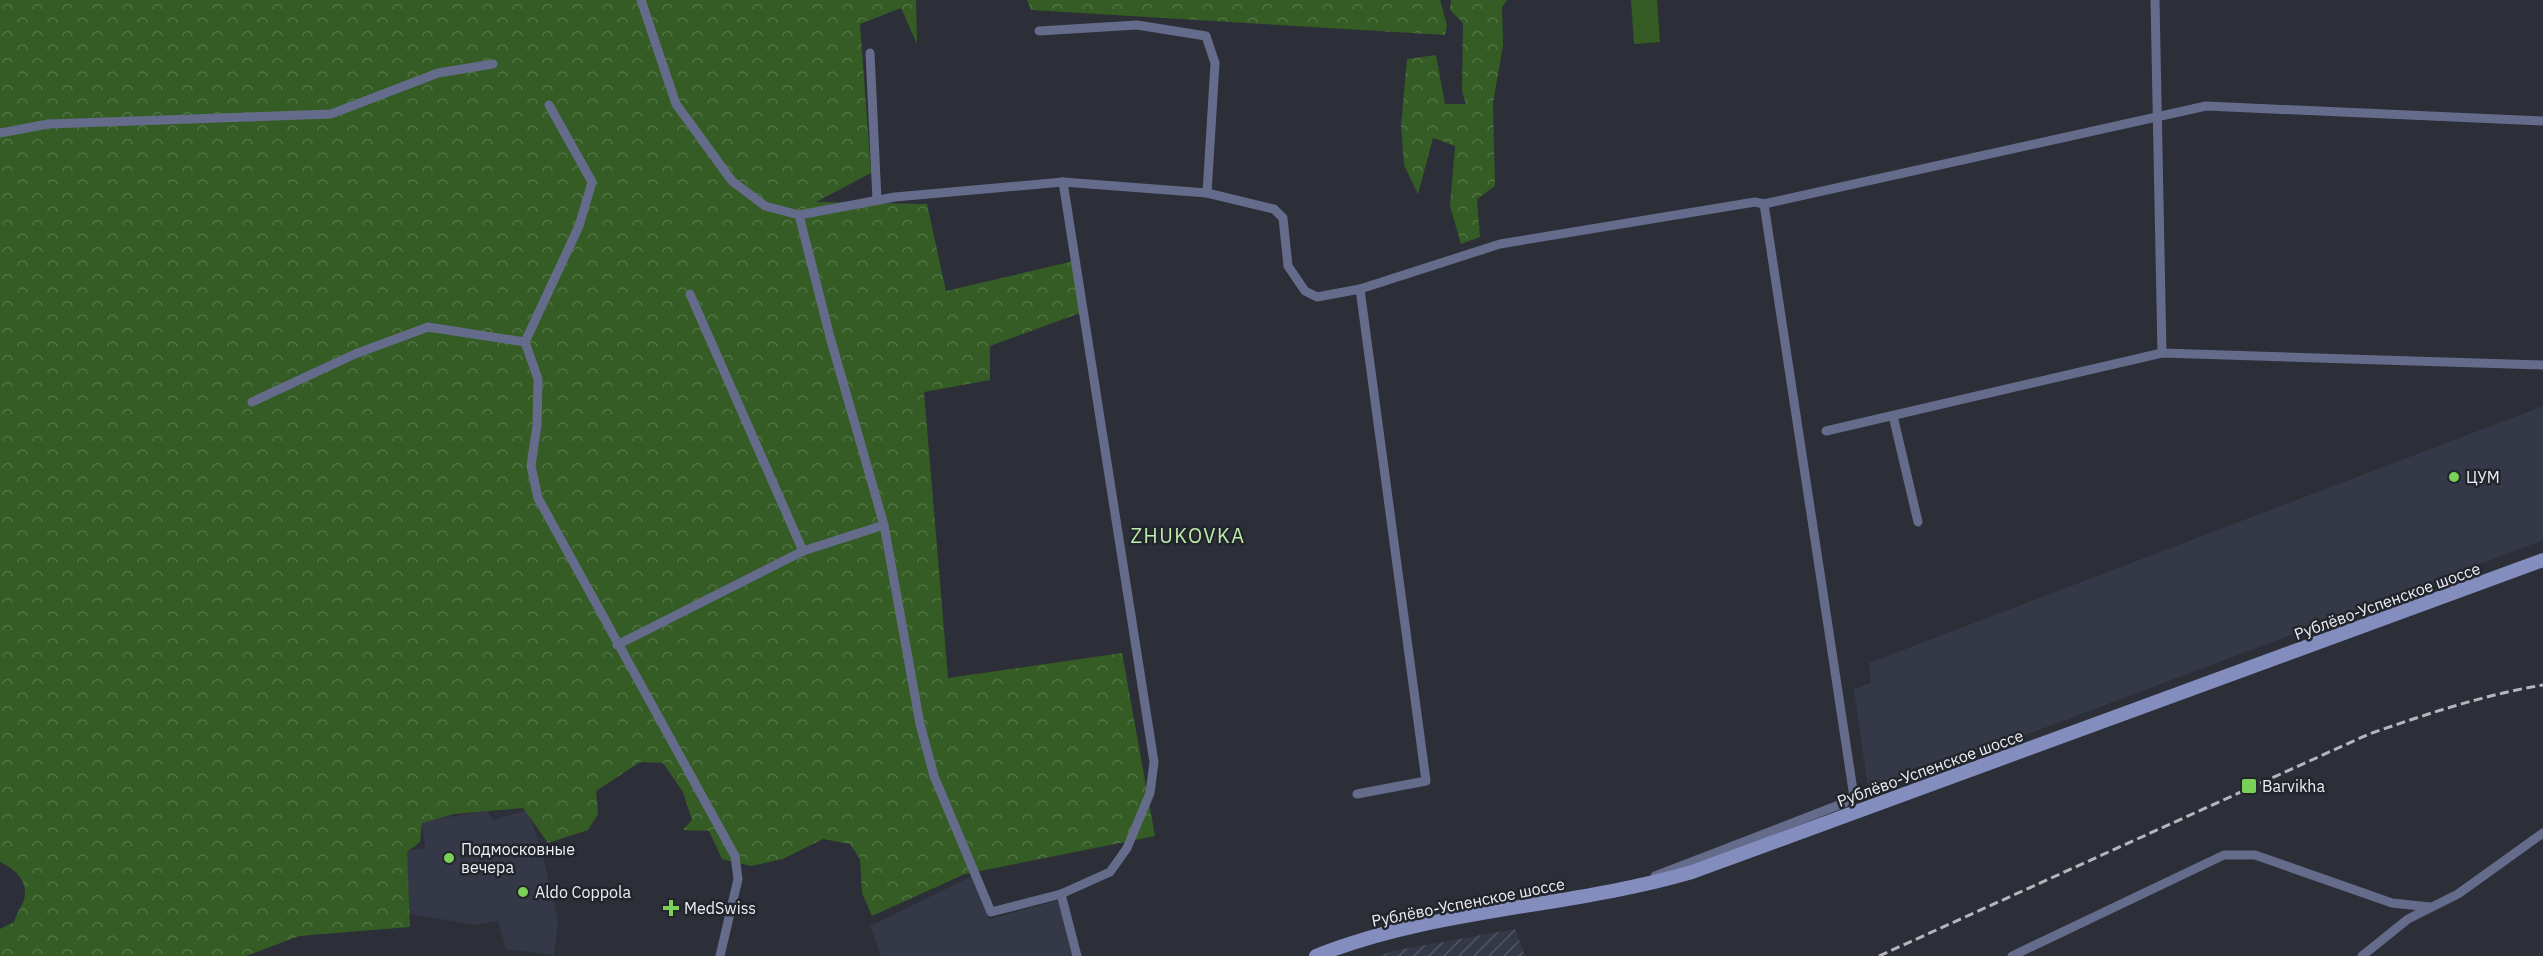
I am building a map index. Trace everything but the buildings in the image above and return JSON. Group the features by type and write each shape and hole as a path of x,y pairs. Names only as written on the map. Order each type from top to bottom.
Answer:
{"main road":[{"name":"Рублёво-Успенское шоссе","path":"1316,956 1384,932 1644,886 1717,864 2543,560"}],"street":[{"path":"641,0 676,104 732,181 765,206 799,215 895,197 1063,182 1207,193 1274,209 1282,218 1288,266 1305,291 1317,297 1360,289 1500,243 1755,202 1764,204 2206,106 2543,121"},
{"path":"2155,0 2162,353"},
{"path":"1039,31 1137,25 1206,36 1215,63 1207,193"},
{"path":"870,53 877,200"},
{"path":"0,133 48,124 331,114 438,73 493,64"},
{"path":"549,105 592,182 579,226 525,342 538,379 537,425 531,466 538,498 735,856 738,879 720,956"},
{"path":"799,215 830,337 884,525 923,734 934,776 991,912 1061,894 1110,873 1127,849 1150,793 1154,762 1146,698 1063,182"},
{"path":"1613,892 1844,803 1854,797 1764,204"},
{"path":"1357,794 1426,780 1360,289"},
{"path":"690,294 803,551"},
{"path":"252,402 355,354 428,327 525,342"},
{"path":"1826,430 2162,353 2543,365"},
{"path":"1893,416 1918,522"},
{"path":"617,645 803,551 884,525"},
{"path":"2362,956 2408,919 2458,894 2543,834"},
{"path":"2012,956 2224,855 2255,855 2392,903 2430,908"},
{"path":"1061,894 1077,956"}],"shaded area":[{"path":"2543,406 2543,540 1869,794 1854,689 1871,683 1869,663"},
{"path":"527,810 541,848 558,921 554,955 506,949 498,921 476,925 404,913 401,852 425,848 422,821 487,811 494,820"},
{"path":"974,875 989,919 1059,900 1075,956 881,956 870,926"},
{"path":"1515,929 1525,956 1380,956 1392,951"}],"green space":[{"path":"0,0 916,0 917,44 901,8 860,24 871,173 816,202 927,204 946,291 1074,261 1080,313 990,346 990,380 924,392 948,678 1122,653 1155,836 965,874 872,916 862,893 860,859 850,844 823,839 783,859 751,866 722,859 709,831 683,830 692,820 683,792 663,763 640,762 596,791 598,814 588,830 548,843 523,808 454,814 422,823 420,842 407,852 410,927 299,936 246,956 0,956 0,929 14,922 25,893 20,876 0,862"},
{"path":"1027,0 1440,0 1447,25 1445,35 1031,10"},
{"path":"1451,0 1507,0 1502,7 1503,45 1493,103 1495,186 1477,199 1480,237 1461,244 1450,206 1455,146 1433,138 1418,194 1404,165 1401,126 1407,59 1436,55 1445,104 1466,104 1462,91 1463,23 1450,10"},
{"path":"1631,0 1657,0 1660,42 1634,44"}],"railway":[{"path":"1879,956 2369,734 2434,712 2543,685"}],"place":[{"name":"ЦУМ","path":"2454,477"},
{"name":"Barvikha","path":"2249,786"},
{"name":"Подмосковные вечера","path":"449,858"},
{"name":"Aldo Coppola","path":"523,892"},
{"name":"MedSwiss","path":"671,908"}],"district":[{"name":"ZHUKOVKA","path":"1188,536"}]}
